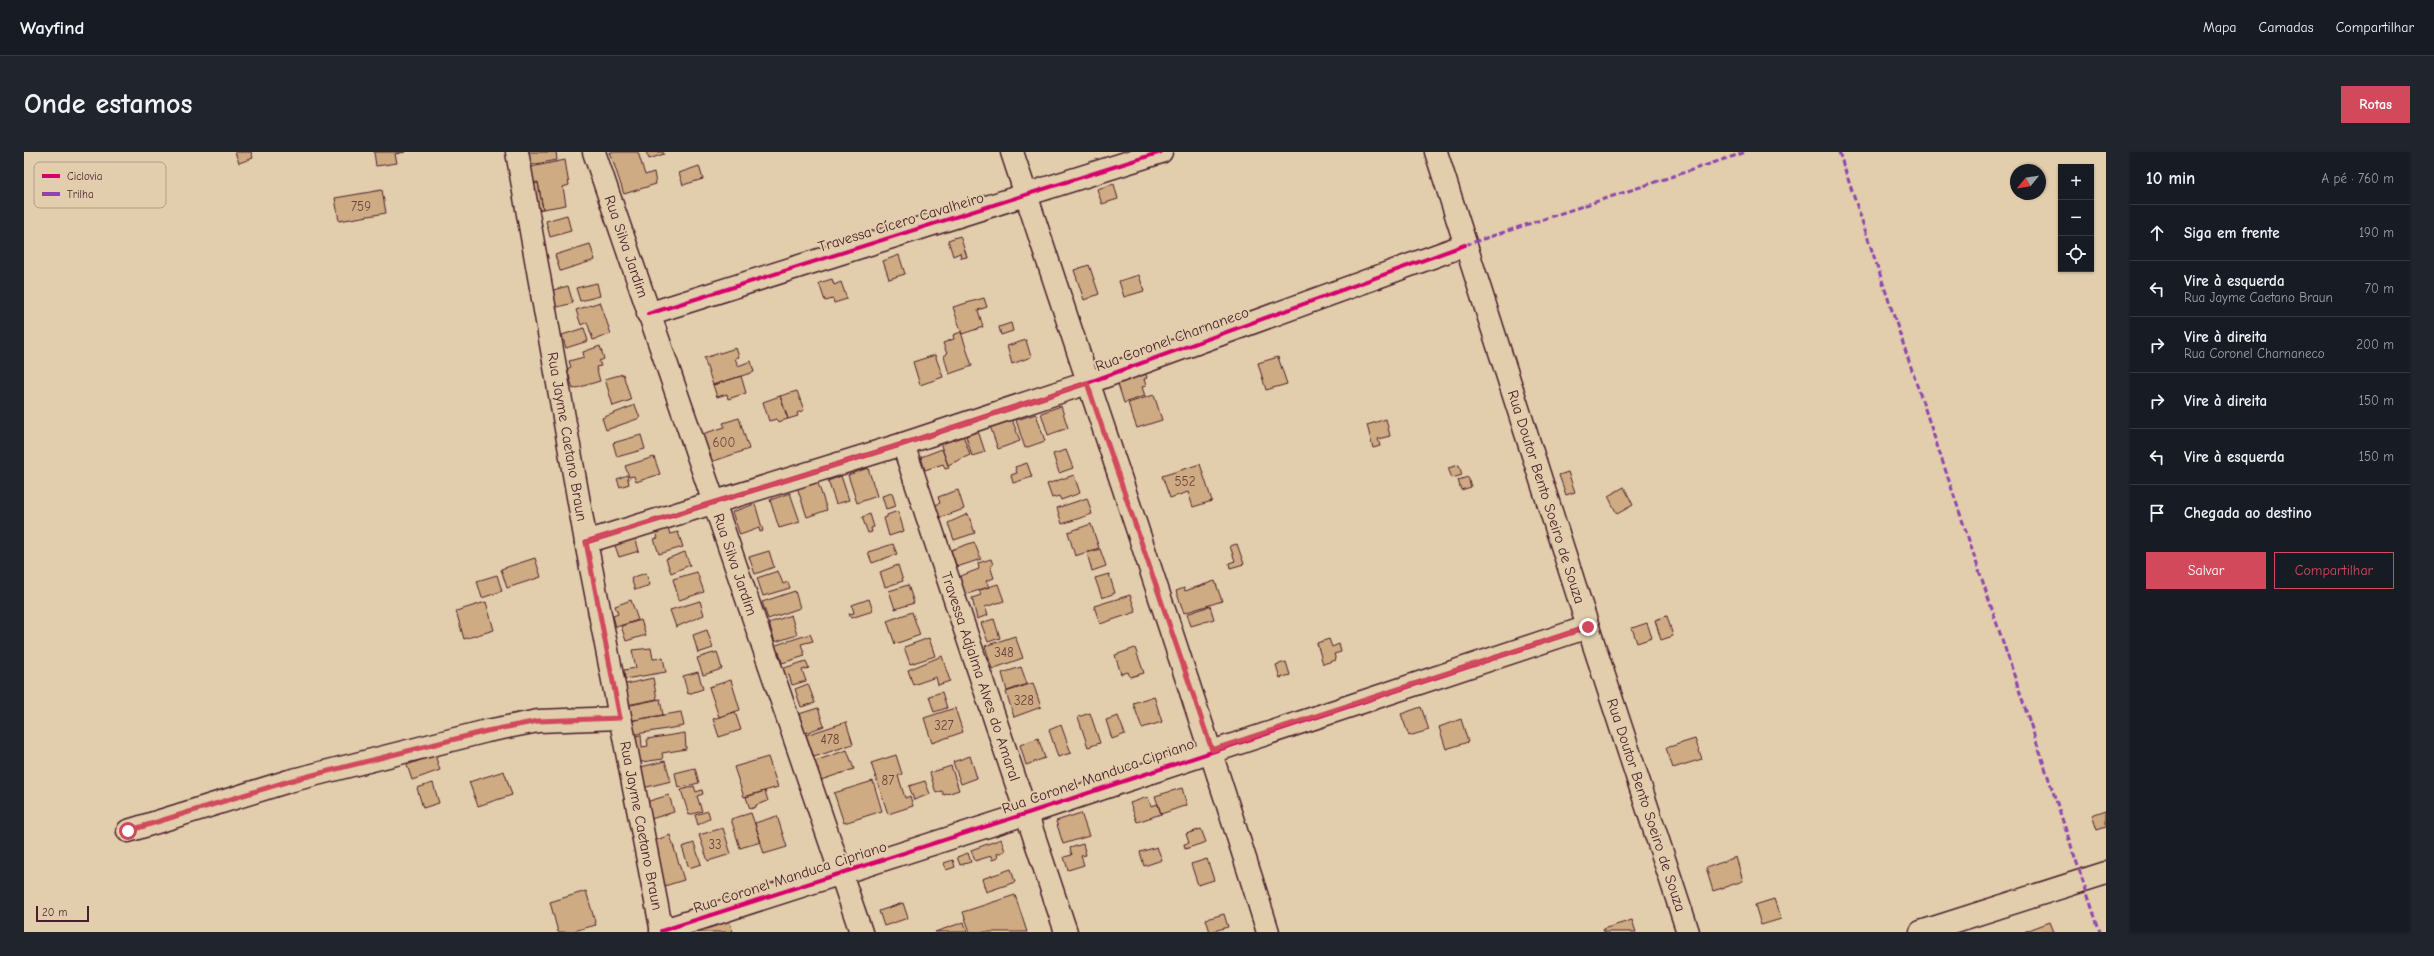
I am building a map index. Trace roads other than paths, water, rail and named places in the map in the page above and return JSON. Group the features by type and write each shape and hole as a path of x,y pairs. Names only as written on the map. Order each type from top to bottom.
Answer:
{"street":[{"name":"Rua Jayme Caetano Braun","path":"517,152 586,542 661,931"},
{"name":"Rua Silva Jardim","path":"594,152 648,314 715,503 861,932"},
{"path":"1012,152 1087,383 1212,750 1268,932"},
{"name":"Travessa Cícero Cavalheiro","path":"648,314 1161,152"},
{"name":"Rua Doutor Bento Soeiro de Souza","path":"1436,152 1588,627 1688,932"},
{"name":"Rua Coronel Charnaneco","path":"586,542 903,444 1087,383 1465,245"},
{"name":"Travessa Adjalma Alves do Amaral","path":"903,444 1028,813 1066,932"},
{"name":"Rua Coronel Manduca Cipriano","path":"661,931 1028,813 1212,750 1588,627"},
{"path":"128,831 289,781 487,731 538,721 620,718"},
{"path":"1921,932 2106,873"}]}
